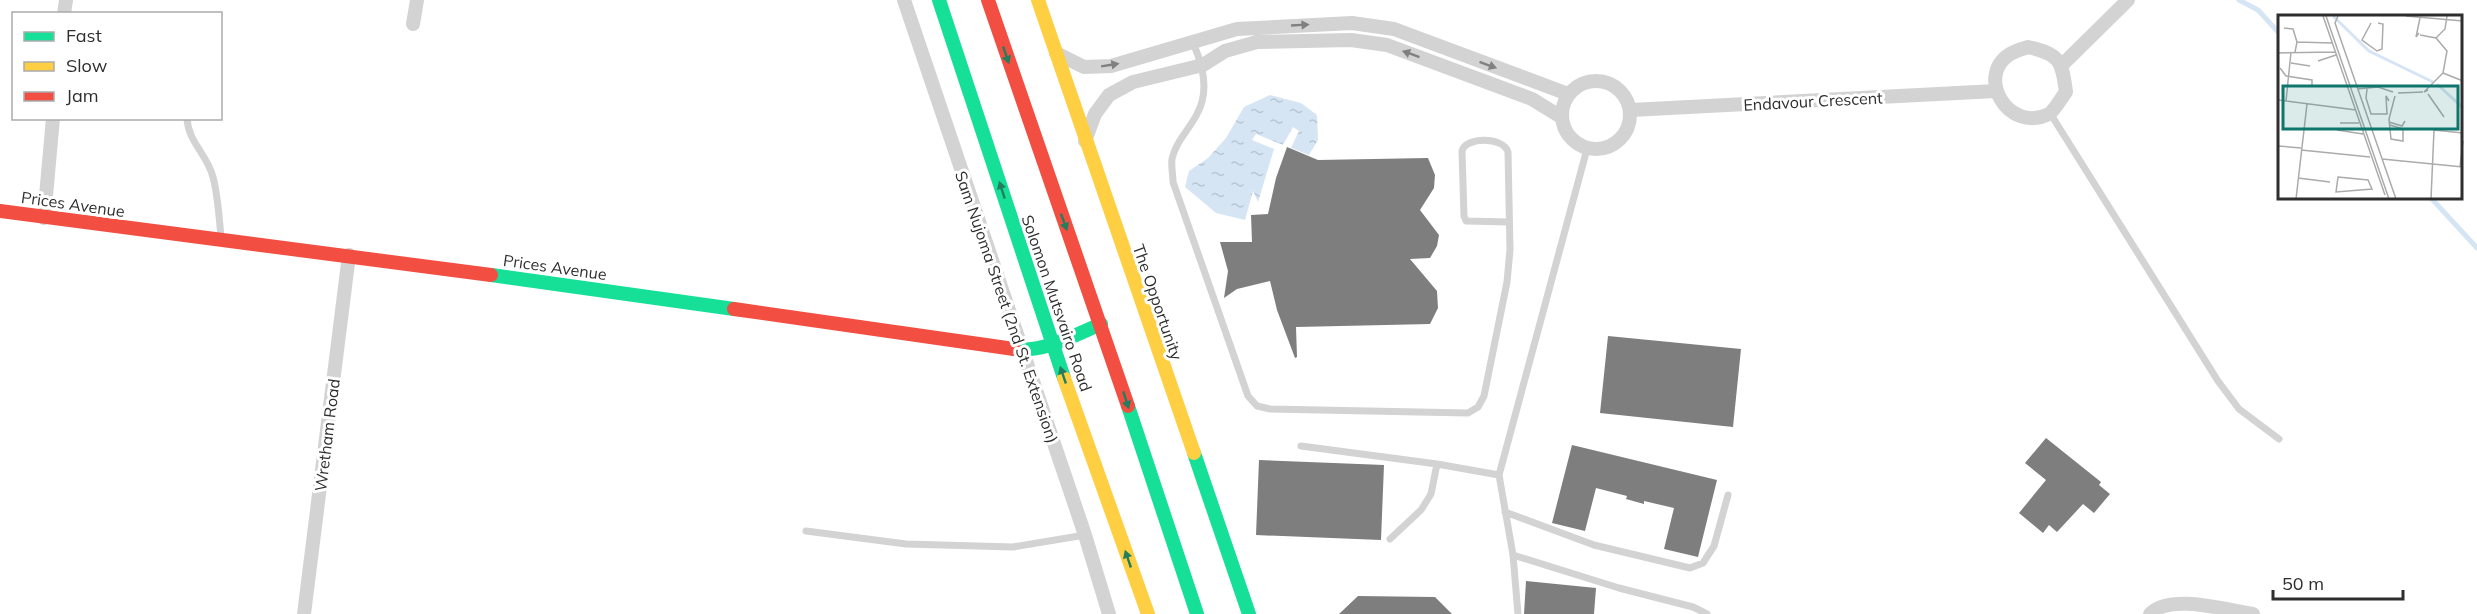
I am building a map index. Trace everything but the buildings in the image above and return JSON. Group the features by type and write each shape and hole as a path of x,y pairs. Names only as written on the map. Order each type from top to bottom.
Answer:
{"main road":[{"name":"Solomon Mutsvairo Road","path":"939,0 1052,344 1148,614"},
{"path":"988,0 1037,147 1101,324 1197,614"},
{"name":"The Opportunity","path":"1038,0 1249,614"},
{"name":"Prices Avenue","path":"0,211 349,255 1021,350 1052,344 1101,324"}],"street":[{"path":"413,24 417,0"},
{"name":"Sam Nujoma Street (2nd St. Extension)","path":"904,0 1085,535 1109,614"},
{"path":"2062,66 2128,0"},
{"path":"1056,53 1084,67 1111,66 1237,28 1352,23 1394,29 1568,94"},
{"path":"1085,141 1095,114 1109,95 1133,82 1203,66 1225,51 1257,42 1352,40 1387,45 1532,99 1561,117 1569,137 1587,149 1609,147 1626,132 1631,111 1622,92 1605,82 1584,82 1568,94 1561,117"},
{"path":"2028,47 2048,51 2062,66 2066,92 2050,113 2028,119 2007,110 1996,91 1997,70 2009,54 2028,47"},
{"name":"Endavour Crescent","path":"1631,111 1996,91"},
{"path":"44,218 53,120"},
{"name":"Wretham Road","path":"304,614 349,255"},
{"path":"2150,614 2165,604 2180,603 2253,614"}],"lane":[{"path":"1193,43 1203,66 1204,93 1197,114 1182,134 1172,159 1173,182 1248,396 1257,406 1270,409 1468,413 1478,407 1484,396 1507,282 1510,250 1508,152 1506,145 1499,141 1467,142 1462,151 1466,221 1509,222"},
{"path":"2050,113 2218,381 2239,409 2279,439"},
{"path":"187,120 191,140 200,149 213,176 221,239"},
{"path":"1518,614 1513,555 1499,475 1587,149"},
{"path":"1301,446 1437,464 1499,475"},
{"path":"1390,539 1421,510 1431,494 1437,464"},
{"path":"1505,512 1594,545 1690,568 1703,563 1714,546 1728,495"},
{"path":"806,531 906,544 1013,547 1085,535"},
{"path":"1513,555 1619,588 1693,607 1707,614"}],"water":[{"path":"1270,95 1301,103 1317,115 1318,140 1309,155 1291,148 1299,131 1293,127 1283,145 1256,134 1252,140 1274,149 1258,202 1253,191 1245,220 1216,213 1185,187 1189,171 1208,158 1226,138 1244,107"}],"waterway":[{"path":"2239,0 2258,10 2278,32"},
{"path":"2433,200 2477,248"}],"traffic: fast":[{"path":"939,0 1064,378"},
{"path":"491,275 734,309"},
{"path":"1014,349 1025,350 1047,346 1101,324"},
{"path":"1128,406 1197,614"},
{"path":"1194,453 1249,614"}],"traffic: slow":[{"path":"1038,0 1194,453"},
{"path":"1064,378 1148,614"}],"traffic: jam":[{"path":"988,0 1128,406"},
{"path":"0,211 491,275"},
{"path":"734,309 1014,349"}]}
